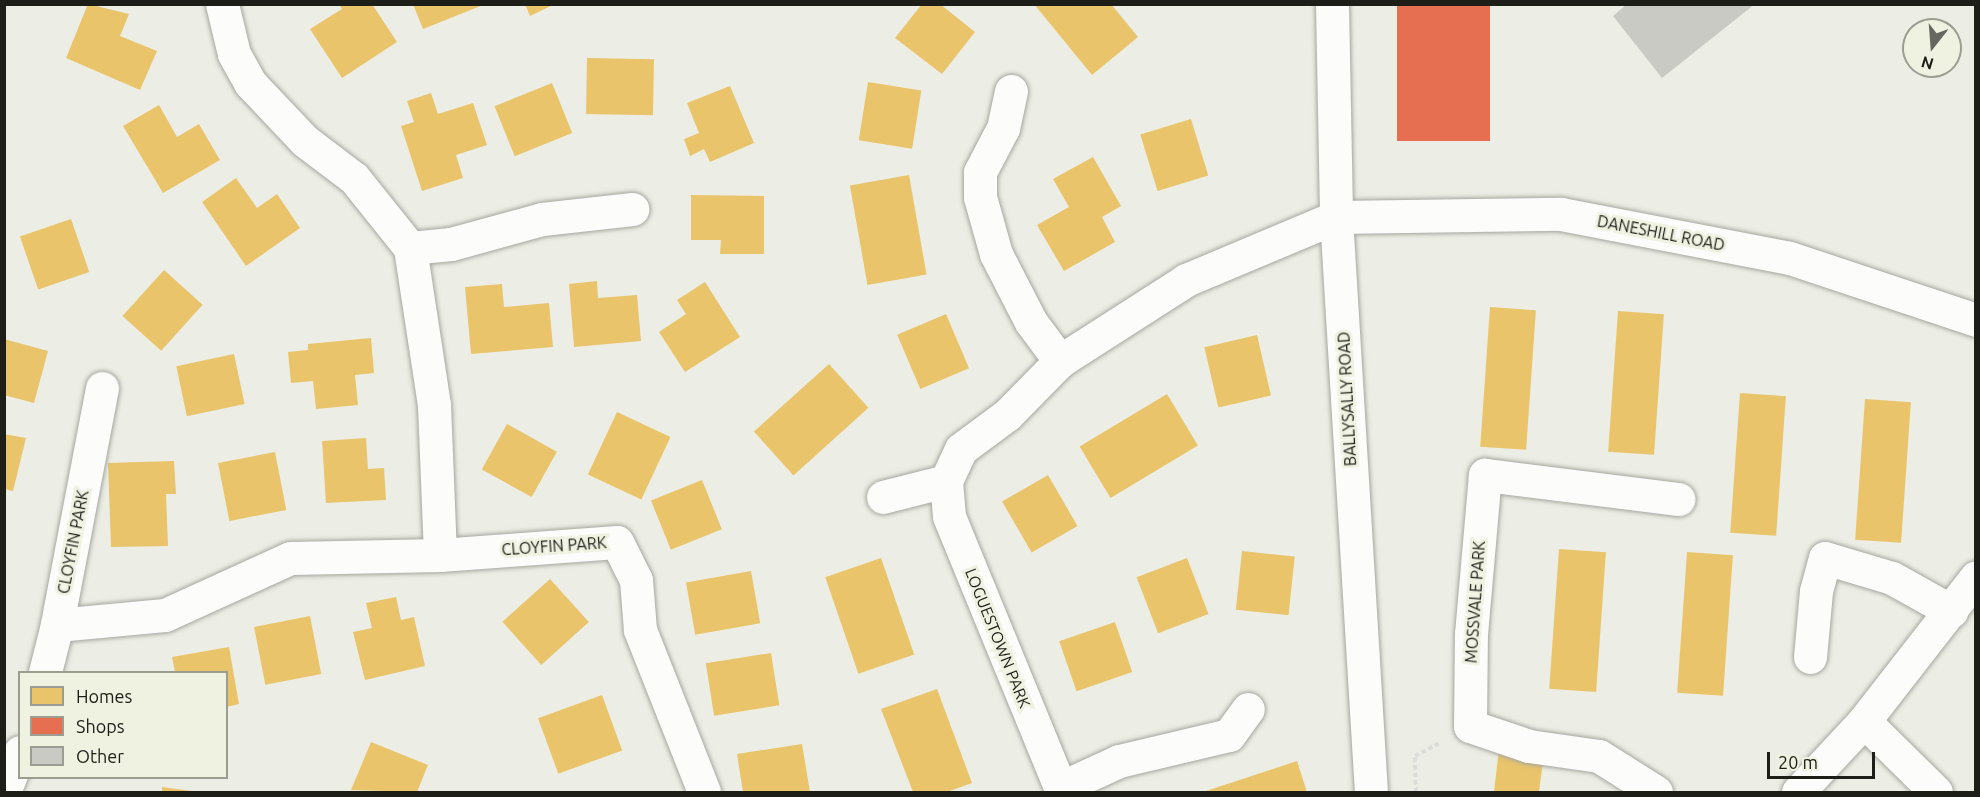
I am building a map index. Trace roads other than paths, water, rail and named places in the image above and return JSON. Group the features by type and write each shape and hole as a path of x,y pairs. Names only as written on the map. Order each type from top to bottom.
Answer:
{"street":[{"name":"BALLYSALLY ROAD","path":"1332,4 1336,217 1371,792"},
{"path":"228,6 234,54 250,83 304,141 354,178 410,248 434,405 440,555"},
{"path":"1011,91 1003,128 980,172 980,197 996,254 1031,322 1060,361"},
{"path":"410,248 451,244 542,219 632,209"},
{"name":"DANESHILL ROAD","path":"1336,217 1561,214 1790,258 1976,320"},
{"path":"883,497 946,481 961,449 1007,415 1060,361 1186,280 1336,217"},
{"name":"CLOYFIN PARK","path":"45,671 57,625 102,388"},
{"name":"MOSSVALE PARK","path":"1656,792 1599,756 1529,746 1470,726 1471,634 1485,475 1679,499"},
{"name":"LOGUESTOWN PARK","path":"946,481 949,516 1061,790"},
{"name":"CLOYFIN PARK","path":"57,625 165,615 290,558 440,555 616,542 636,580 640,630 704,792"},
{"path":"1810,657 1816,591 1825,558 1892,578 1951,611"},
{"path":"1798,792 1864,721 1976,577"},
{"path":"1061,790 1119,761 1228,735 1248,709"},
{"path":"1864,721 1936,792"},
{"path":"4,792 18,757"}]}
